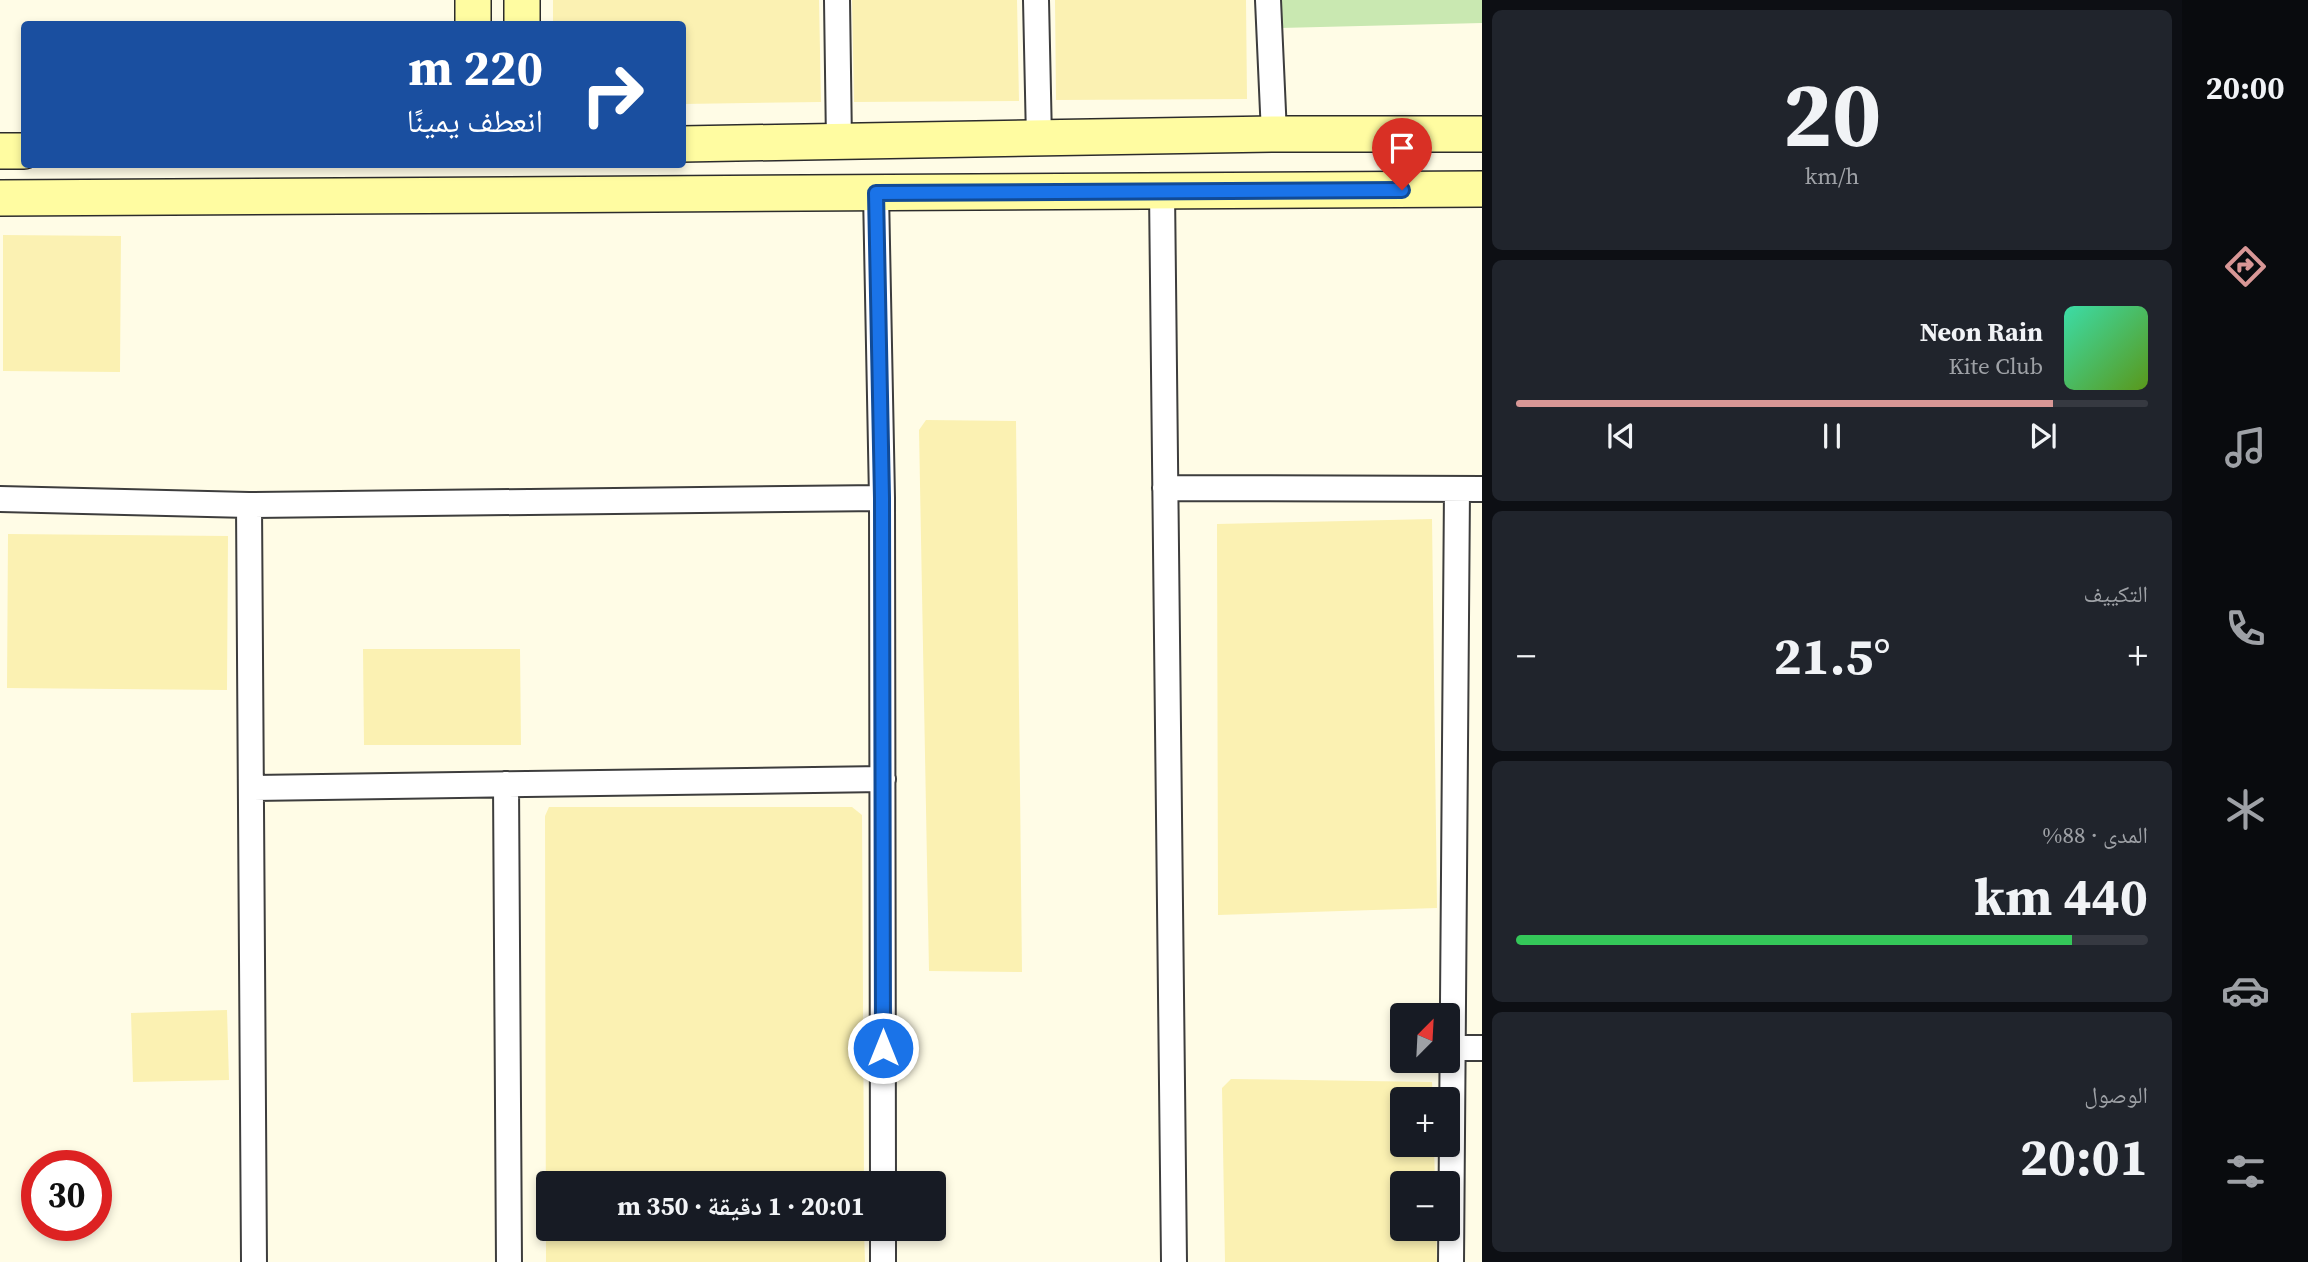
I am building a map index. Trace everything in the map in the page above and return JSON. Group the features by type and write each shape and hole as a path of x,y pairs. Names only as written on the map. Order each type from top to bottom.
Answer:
{"main road":[{"path":"472,0 473,21"},
{"path":"522,0 522,21"},
{"path":"686,144 1274,134 1482,134"},
{"path":"0,151 21,151"},
{"path":"0,198 475,180 876,193 1482,189"}],"street":[{"path":"837,0 839,143"},
{"path":"1036,0 1039,139"},
{"path":"1268,0 1274,134"},
{"path":"1162,191 1174,1262"},
{"path":"876,193 882,498 883,1171"},
{"path":"1165,488 1482,489"},
{"path":"1453,1003 1457,489"},
{"path":"0,499 249,505 882,498"},
{"path":"249,505 254,1262"},
{"path":"251,788 883,779"},
{"path":"506,784 509,1262"},
{"path":"1460,1048 1482,1048"},
{"path":"1451,1262 1453,1073"},
{"path":"883,1241 883,1262"}],"green space":[{"path":"1280,0 1482,0 1482,23 1280,28"}],"sand":[{"path":"553,0 819,0 821,102 686,104 686,21 553,21"},
{"path":"852,0 1017,0 1019,101 854,102"},
{"path":"1055,0 1246,0 1247,99 1056,100"},
{"path":"3,235 121,236 120,372 3,371"},
{"path":"926,420 1016,421 1022,972 929,971 919,430"},
{"path":"1432,519 1437,908 1218,915 1217,524"},
{"path":"8,534 228,536 227,690 7,688"},
{"path":"363,649 520,649 521,745 364,745"},
{"path":"549,807 852,807 862,815 864,1171 546,1171 545,816"},
{"path":"227,1010 229,1080 133,1082 131,1013"},
{"path":"1231,1079 1432,1082 1432,1087 1390,1087 1390,1157 1434,1157 1435,1171 1390,1171 1390,1241 1436,1241 1437,1262 1225,1262 1222,1088"},
{"path":"546,1241 864,1241 865,1262 546,1262"}],"route":[{"path":"883,1048 882,498 876,193 1402,190"}]}
